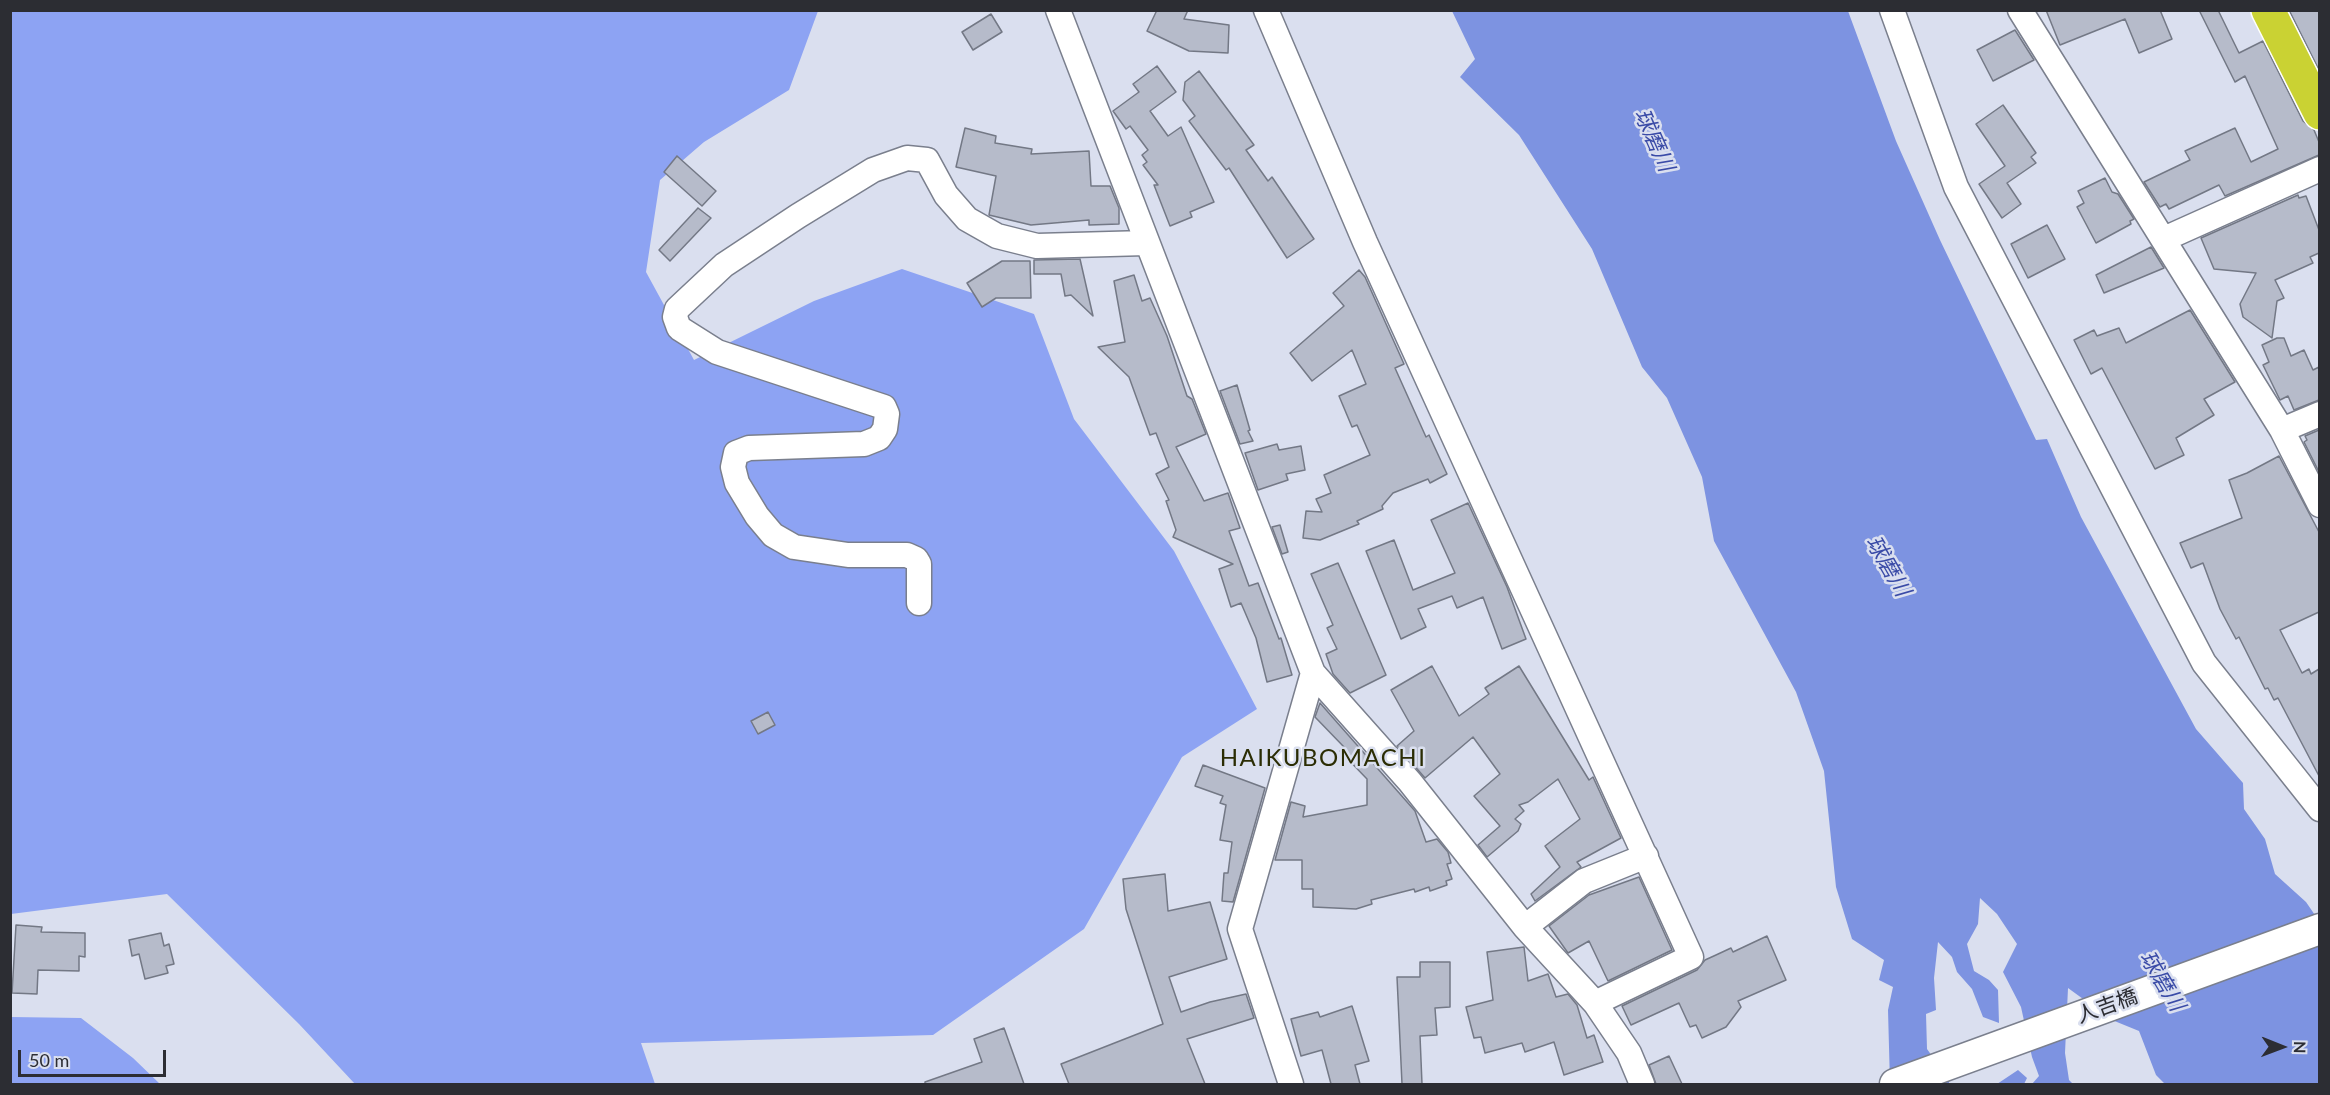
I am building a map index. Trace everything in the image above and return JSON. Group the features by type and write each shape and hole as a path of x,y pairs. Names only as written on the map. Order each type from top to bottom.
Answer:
{"highway":[{"path":"2268,10 2317,102"}],"street":[{"path":"1266,10 1365,242 1691,957 1595,1003"},
{"path":"1892,10 1956,187 2204,663 2319,808"},
{"path":"2020,10 2064,85 2164,239 2282,430 2319,505"},
{"path":"1067,14 1146,243 1313,673 1410,782 1525,927 1595,1003 1629,1053 1642,1084"},
{"path":"919,603 919,564 916,559 907,555 848,555 794,547 773,535 757,516 737,483 732,467 736,453 749,448 864,444 879,438 885,429 887,414 884,407 841,395 717,352 679,328 675,317 678,309 724,265 798,216 873,170 907,158 927,160 946,195 967,219 997,236 1037,246 1146,243"},
{"path":"2164,239 2319,169"},
{"path":"2282,430 2319,414"},
{"path":"1291,1084 1240,929 1313,673"},
{"path":"1525,927 1584,881 1646,855"},
{"name":"人吉橋","path":"1894,1084 2319,929"}],"shaded area":[{"path":"10,11 818,11 789,90 704,142 660,180 646,272 694,360 814,301 902,269 1034,314 1074,419 1174,551 1257,709 1182,757 1084,929 933,1035 641,1043 655,1084 355,1084 299,1024 167,894 11,914"},
{"path":"11,1017 81,1018 133,1058 160,1084 11,1084"}],"water":[{"name":"球磨川","path":"1452,11 1848,11 1896,141 1940,240 2036,440 2047,439 2081,517 2196,729 2243,783 2244,809 2265,839 2275,874 2306,902 2319,921 2319,1084 2165,1084 2156,1075 2139,1031 2112,1020 2068,988 2065,1053 2069,1080 2073,1084 2032,1084 2039,1076 2032,1057 2021,1007 2003,972 2017,944 1997,914 1980,898 1978,924 1967,944 1974,971 1989,980 1998,990 1999,1023 1983,1017 1972,989 1957,972 1952,957 1938,942 1934,978 1936,1010 1926,1014 1927,1049 1949,1080 1949,1084 1890,1084 1888,1010 1893,987 1879,980 1884,960 1852,939 1836,887 1824,771 1796,692 1714,541 1702,477 1667,398 1642,367 1592,249 1519,135 1460,77 1475,59"},
{"path":"2018,1070 2027,1078 2024,1084 1997,1084"}],"building":[{"path":"1157,10 1188,10 1184,19 1229,25 1228,53 1189,51 1147,31"},
{"path":"2046,10 2160,10 2172,39 2139,53 2125,19 2060,45"},
{"path":"2199,10 2218,10 2239,53 2263,41 2303,121 2314,130 2319,142 2319,155 2225,196 2219,185 2169,209 2166,204 2160,207 2144,182 2190,160 2185,151 2235,128 2251,162 2278,149 2245,76 2235,82"},
{"path":"2289,10 2319,10 2319,70"},
{"path":"991,14 1002,32 973,50 962,32"},
{"path":"2015,30 2034,60 1993,81 1977,50"},
{"path":"1157,66 1176,92 1150,111 1168,136 1181,127 1214,202 1190,212 1192,217 1170,226 1154,185 1158,185 1143,165 1147,162 1142,155 1148,150 1130,126 1126,129 1113,111 1139,92 1133,84"},
{"path":"1199,71 1254,145 1246,150 1268,181 1272,177 1314,239 1287,258 1229,168 1226,170 1189,121 1195,116 1183,100 1185,82"},
{"path":"2003,105 2036,153 2031,157 2036,163 2007,183 2021,204 2002,218 1979,184 2005,166 1976,124"},
{"path":"965,128 996,136 995,143 1032,149 1031,154 1089,151 1091,186 1110,186 1119,208 1119,224 1089,225 1089,220 1031,225 989,215 996,176 956,167"},
{"path":"677,156 716,191 702,206 664,172"},
{"path":"2105,178 2112,192 2118,194 2134,219 2130,221 2131,224 2096,243 2077,207 2084,203 2078,191"},
{"path":"2298,195 2299,198 2306,196 2319,230 2319,253 2310,257 2313,263 2275,280 2284,298 2277,301 2272,338 2243,317 2240,304 2256,273 2214,269 2201,238"},
{"path":"698,208 711,218 670,261 659,250"},
{"path":"2047,225 2065,259 2028,278 2011,244"},
{"path":"2151,247 2164,268 2104,293 2096,275"},
{"path":"1080,259 1093,316 1071,295 1065,296 1061,274 1034,274 1034,260"},
{"path":"1002,261 1030,261 1031,298 996,298 982,307 967,283"},
{"path":"1359,270 1365,277 1404,364 1395,368 1426,437 1429,435 1447,474 1430,483 1428,479 1393,493 1382,506 1383,509 1357,521 1359,524 1320,540 1303,538 1306,511 1322,512 1316,499 1331,493 1324,475 1370,455 1357,425 1352,427 1339,396 1366,384 1352,350 1312,381 1290,353 1344,306 1333,293"},
{"path":"1134,275 1142,301 1150,298 1167,336 1187,396 1192,399 1206,434 1176,447 1204,501 1228,493 1240,528 1229,531 1249,586 1258,583 1279,639 1281,638 1292,675 1267,682 1256,638 1241,603 1231,607 1219,569 1233,564 1173,537 1176,530 1166,501 1169,500 1156,474 1169,467 1156,433 1150,435 1129,377 1098,347 1125,342 1114,281"},
{"path":"2190,310 2235,382 2204,399 2214,415 2176,438 2184,455 2155,469 2102,368 2091,374 2074,340 2094,330 2097,336 2119,328 2126,343"},
{"path":"2277,338 2284,338 2291,356 2304,350 2313,370 2319,367 2319,400 2294,410 2288,396 2280,400 2263,365 2269,362 2262,345"},
{"path":"1237,385 1250,430 1248,431 1253,441 1240,444 1220,391"},
{"path":"2319,430 2319,472 2304,442 2307,440 2305,436"},
{"path":"1277,444 1279,450 1301,446 1305,470 1286,474 1288,480 1258,490 1245,453"},
{"path":"2279,456 2319,532 2319,612 2280,630 2302,673 2309,669 2311,674 2319,669 2319,776 2278,698 2274,700 2268,688 2265,689 2239,637 2236,639 2220,609 2203,563 2191,568 2180,543 2242,518 2229,480"},
{"path":"1468,503 1507,587 1526,639 1502,649 1483,597 1457,608 1452,596 1418,609 1426,627 1401,639 1366,551 1394,540 1413,590 1455,573 1431,520"},
{"path":"1280,525 1288,552 1282,554 1272,527"},
{"path":"1338,563 1386,675 1350,693 1333,674 1326,654 1337,649 1327,628 1333,625 1311,574"},
{"path":"1432,666 1459,716 1489,694 1485,688 1519,666 1589,780 1593,777 1621,838 1577,862 1581,867 1535,901 1531,894 1560,867 1545,846 1580,819 1558,779 1528,802 1519,805 1524,811 1515,819 1521,824 1518,831 1487,857 1478,845 1500,826 1474,796 1500,774 1473,737 1425,778 1397,746 1414,731 1391,690"},
{"path":"1320,703 1415,811 1426,842 1437,839 1448,852 1451,863 1447,864 1452,879 1446,881 1447,885 1430,891 1429,887 1415,892 1414,889 1371,900 1372,904 1356,909 1313,907 1313,889 1302,889 1302,860 1275,860 1291,802 1305,806 1303,817 1367,805 1367,779 1340,751 1344,747 1315,717"},
{"path":"768,712 775,725 758,734 751,721"},
{"path":"1203,765 1265,788 1233,902 1222,901 1224,873 1228,873 1232,842 1220,840 1226,805 1220,803 1223,796 1195,786"},
{"path":"1165,874 1168,911 1210,902 1227,959 1169,977 1181,1012 1210,1002 1246,994 1254,1018 1187,1039 1205,1084 1069,1084 1061,1064 1163,1024 1126,909 1123,879"},
{"path":"1639,877 1672,950 1608,981 1589,941 1568,953 1549,926 1589,895"},
{"path":"16,925 42,927 41,932 85,933 85,957 79,956 79,971 38,970 37,994 12,993"},
{"path":"161,933 164,946 169,944 174,964 166,966 168,973 145,979 139,954 132,956 129,940"},
{"path":"1767,936 1786,980 1738,1001 1741,1007 1726,1027 1702,1038 1696,1025 1690,1027 1679,1003 1631,1025 1622,1006 1697,970 1705,960 1731,948 1733,952"},
{"path":"1524,947 1528,981 1548,974 1556,997 1568,994 1577,1005 1587,1038 1594,1035 1603,1062 1564,1075 1554,1042 1525,1052 1522,1043 1485,1053 1481,1037 1474,1038 1466,1007 1493,1000 1487,952"},
{"path":"1420,962 1450,962 1450,1007 1435,1008 1437,1035 1420,1036 1422,1084 1402,1084 1397,977 1420,977"},
{"path":"1352,1006 1369,1061 1355,1065 1360,1084 1331,1084 1322,1050 1301,1056 1291,1019 1318,1012 1320,1017"},
{"path":"1004,1028 1024,1084 925,1084 925,1082 982,1062 974,1039"},
{"path":"1669,1056 1682,1084 1656,1084 1649,1065"}],"district":[{"name":"HAIKUBOMACHI","path":"1323,758"}]}
